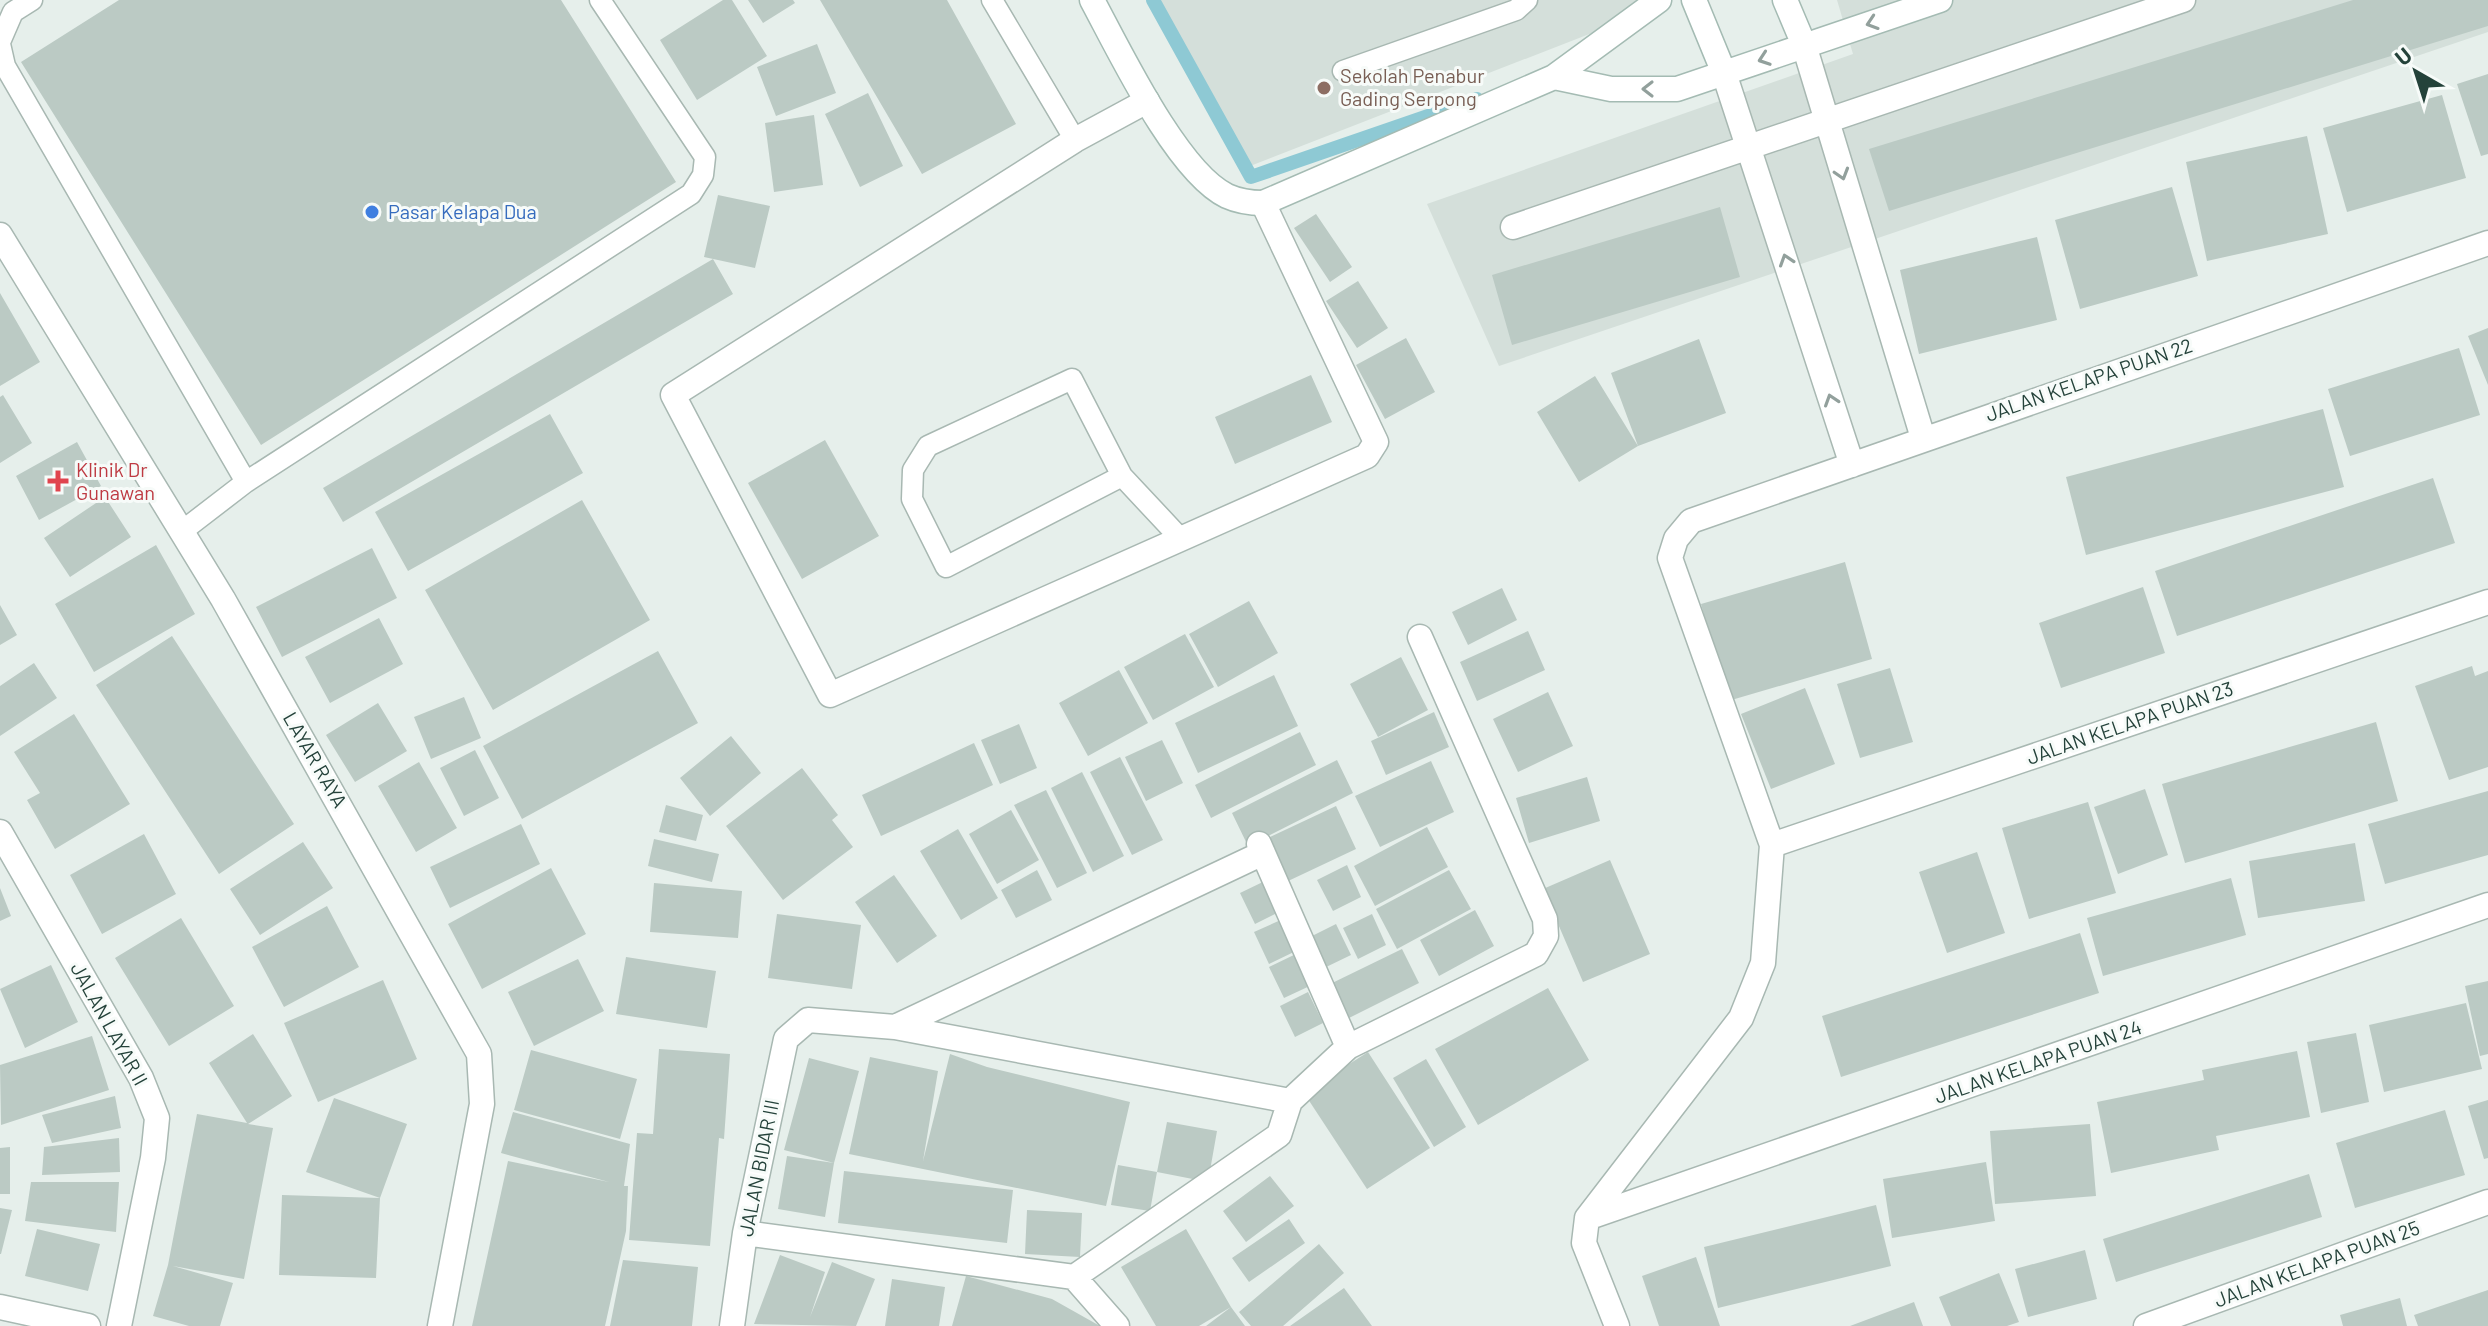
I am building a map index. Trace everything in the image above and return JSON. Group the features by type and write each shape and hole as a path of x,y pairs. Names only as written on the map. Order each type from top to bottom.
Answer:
{"street":[{"path":"1092,0 1147,101 1199,175 1226,195 1263,203 1554,77 1659,0"},
{"path":"1694,0 1751,146 1852,465"},
{"path":"1785,0 1804,45 1923,438"},
{"path":"1554,77 1611,89 1677,89 1940,0"},
{"path":"1513,227 2183,0"},
{"path":"1147,101 1075,140 673,395 830,695 1367,456 1376,442 1263,203"},
{"name":"LAYAR RAYA","path":"2,243 223,599 479,1054 482,1104 440,1326"},
{"name":"JALAN KELAPA PUAN 22","path":"1772,845 1670,558 1676,539 1691,521 2488,243"},
{"name":"JALAN KELAPA PUAN 23","path":"1772,845 2488,602"},
{"path":"1074,1277 1279,1135 1290,1101 1348,1047 1536,954 1546,936 1545,919 1420,637"},
{"name":"JALAN LAYAR II","path":"0,832 141,1078 157,1118 153,1158 119,1326"},
{"path":"1617,1326 1584,1243 1587,1218 1741,1018 1763,963 1772,845"},
{"path":"895,1027 1261,848 1348,1047"},
{"name":"JALAN KELAPA PUAN 24","path":"1587,1218 2488,905"},
{"name":"JALAN BIDAR III","path":"732,1326 745,1233 786,1039 808,1020 895,1027"},
{"path":"895,1027 1290,1101"},
{"name":"JALAN KELAPA PUAN 25","path":"2146,1326 2488,1202"},
{"path":"745,1233 1074,1277 1117,1326"},
{"path":"0,1307 88,1326"}],"lane":[{"path":"32,0 13,12 0,43 5,66 246,482"},
{"path":"181,532 246,482 691,194 703,175 705,157 600,0"},
{"path":"992,0 1075,140"},
{"path":"1343,71 1516,10 1527,0"},
{"path":"1122,476 946,567 912,499 913,470 928,446 1072,379 1122,476 1180,538"}],"shaded area":[{"name":"Sekolah Penabur Gading Serpong","path":"1147,0 1653,0 1656,8 1245,168"},
{"path":"1837,0 2488,0 2488,32 1499,366 1427,204 1853,54"}],"building":[{"name":"Pasar Kelapa Dua","path":"119,0 561,0 676,182 261,445 21,62"},
{"path":"723,0 732,0 767,56 697,100 660,40"},
{"path":"748,0 793,0 795,3 763,23"},
{"path":"820,0 947,0 1016,124 922,174"},
{"path":"2353,0 2488,0 2488,26 1889,211 1869,149"},
{"path":"817,44 836,93 776,116 757,67"},
{"path":"2488,74 2488,154 2481,156 2457,84"},
{"path":"868,93 903,166 860,187 825,114"},
{"path":"2442,95 2466,178 2347,212 2323,128"},
{"path":"814,115 823,185 774,192 765,123"},
{"path":"2307,136 2328,234 2207,261 2186,162"},
{"path":"2172,187 2198,276 2080,309 2055,220"},
{"path":"718,195 770,206 755,268 704,257"},
{"path":"1720,207 1740,277 1512,345 1492,275"},
{"path":"1316,214 1352,267 1330,282 1294,228"},
{"path":"2037,237 2057,320 1919,354 1900,270"},
{"path":"713,259 733,294 343,522 323,488"},
{"path":"1358,281 1388,328 1357,348 1326,301"},
{"path":"0,293 40,362 0,386"},
{"path":"2488,328 2488,385 2468,336"},
{"path":"1406,338 1435,392 1385,419 1356,365"},
{"path":"1699,339 1726,413 1638,446 1611,373"},
{"path":"2459,348 2480,415 2350,456 2328,389"},
{"path":"1311,375 1332,422 1235,464 1215,417"},
{"path":"1595,376 1638,446 1579,482 1537,412"},
{"path":"3,395 32,443 0,463 0,397"},
{"path":"2323,409 2344,487 2086,555 2066,477"},
{"path":"550,414 583,473 408,571 375,512"},
{"path":"825,440 879,536 802,579 748,483"},
{"name":"Klinik Dr Gunawan","path":"77,442 101,486 39,520 16,476"},
{"path":"2433,478 2455,543 2177,636 2155,571"},
{"path":"105,497 131,537 70,577 44,538"},
{"path":"582,500 650,620 493,710 425,590"},
{"path":"156,545 195,614 94,672 55,604"},
{"path":"372,548 397,598 282,657 256,607"},
{"path":"1845,562 1872,659 1728,701 1701,604"},
{"path":"2143,587 2165,653 2061,688 2039,623"},
{"path":"1502,588 1517,620 1468,645 1452,612"},
{"path":"1249,601 1278,653 1218,687 1189,634"},
{"path":"0,605 17,635 0,645"},
{"path":"379,618 403,664 330,703 305,657"},
{"path":"1528,631 1545,670 1477,701 1460,662"},
{"path":"1185,634 1214,687 1153,720 1124,667"},
{"path":"172,636 294,824 219,874 96,685"},
{"path":"658,651 698,723 522,819 483,746"},
{"path":"1401,657 1428,710 1378,737 1350,684"},
{"path":"34,663 57,698 0,736 0,686"},
{"path":"2472,666 2475,676 2488,671 2488,767 2449,780 2415,686"},
{"path":"1890,668 1913,742 1860,758 1837,684"},
{"path":"1119,670 1148,723 1088,756 1059,703"},
{"path":"1274,675 1298,726 1198,773 1175,723"},
{"path":"1805,688 1835,764 1771,789 1741,714"},
{"path":"1548,692 1573,746 1518,772 1493,719"},
{"path":"464,697 481,738 431,759 414,717"},
{"path":"378,703 407,751 355,782 326,735"},
{"path":"1434,712 1449,747 1386,775 1371,741"},
{"path":"74,714 130,804 55,849 27,800 40,793 14,752"},
{"path":"2376,722 2398,801 2185,863 2162,784"},
{"path":"1019,724 1037,768 1000,784 981,740"},
{"path":"1300,732 1316,765 1211,818 1195,785"},
{"path":"731,736 761,773 710,816 680,778"},
{"path":"1162,740 1183,783 1146,801 1125,757"},
{"path":"974,743 993,785 881,836 862,795"},
{"path":"475,750 499,798 464,816 440,768"},
{"path":"1120,757 1163,840 1132,855 1090,772"},
{"path":"1337,760 1353,793 1248,846 1232,813"},
{"path":"1431,761 1454,812 1380,847 1355,796"},
{"path":"419,762 457,828 416,852 378,786"},
{"path":"802,768 838,815 832,820 853,847 783,900 726,826"},
{"path":"1082,772 1124,856 1093,872 1051,788"},
{"path":"1587,777 1600,821 1529,843 1516,798"},
{"path":"2145,789 2168,855 2118,874 2094,807"},
{"path":"1046,790 1087,873 1057,888 1014,805"},
{"path":"2488,791 2488,855 2385,884 2368,824"},
{"path":"2088,802 2116,893 2029,919 2002,828"},
{"path":"666,805 703,815 696,841 659,832"},
{"path":"1336,806 1356,849 1286,882 1266,839"},
{"path":"1011,810 1039,860 997,884 969,834"},
{"path":"521,824 540,864 450,908 430,867"},
{"path":"1427,827 1448,867 1375,906 1354,866"},
{"path":"958,829 998,898 961,920 920,851"},
{"path":"144,834 176,894 102,934 70,875"},
{"path":"654,839 719,854 712,882 648,866"},
{"path":"303,842 333,888 260,935 230,889"},
{"path":"2355,843 2365,901 2258,918 2249,861"},
{"path":"1977,852 2005,933 1947,953 1919,872"},
{"path":"1610,860 1650,954 1583,982 1543,889"},
{"path":"1347,865 1361,897 1333,911 1317,880"},
{"path":"551,868 586,934 482,989 448,924"},
{"path":"1037,870 1052,900 1016,918 1001,890"},
{"path":"1449,870 1471,909 1397,949 1376,909"},
{"path":"894,875 937,936 897,963 855,902"},
{"path":"2231,878 2246,935 2103,976 2087,918"},
{"path":"1269,879 1283,910 1255,924 1240,893"},
{"path":"654,883 742,891 738,938 650,932"},
{"path":"0,888 11,916 0,921"},
{"path":"327,906 359,967 284,1007 252,947"},
{"path":"1475,910 1494,946 1439,976 1420,940"},
{"path":"777,914 861,925 852,989 768,978"},
{"path":"1372,914 1386,945 1358,959 1343,928"},
{"path":"181,918 234,1006 169,1046 115,958"},
{"path":"1283,919 1298,950 1269,964 1254,932"},
{"path":"1336,924 1351,955 1322,969 1308,938"},
{"path":"2080,933 2099,993 1841,1077 1822,1016"},
{"path":"1402,949 1419,983 1343,1021 1326,986"},
{"path":"1298,953 1314,984 1284,998 1269,967"},
{"path":"626,957 716,971 707,1028 616,1014"},
{"path":"578,959 604,1011 534,1046 508,992"},
{"path":"51,965 78,1022 25,1048 0,989"},
{"path":"383,980 417,1059 318,1102 284,1023"},
{"path":"2488,981 2488,1054 2480,1056 2465,986"},
{"path":"1548,988 1589,1060 1478,1125 1435,1049"},
{"path":"1308,992 1323,1023 1295,1037 1280,1006"},
{"path":"2466,1003 2482,1069 2384,1092 2369,1025"},
{"path":"2356,1033 2369,1102 2321,1113 2307,1042"},
{"path":"253,1034 292,1096 248,1124 273,1128 244,1279 173,1266 233,1283 220,1326 189,1326 153,1316 168,1265 197,1114 247,1123 209,1063"},
{"path":"92,1036 109,1090 1,1125 0,1065"},
{"path":"659,1049 730,1054 724,1139 719,1138 710,1246 629,1240 637,1133 653,1134"},
{"path":"531,1050 637,1079 620,1139 514,1110"},
{"path":"2297,1051 2310,1117 2216,1136 2219,1150 2111,1173 2097,1102 2204,1080 2202,1070"},
{"path":"1368,1052 1430,1148 1367,1189 1304,1093"},
{"path":"950,1054 987,1067 1130,1102 1106,1206 849,1154 870,1057 938,1071 923,1161"},
{"path":"809,1058 859,1071 834,1163 784,1150"},
{"path":"1426,1059 1466,1127 1434,1147 1393,1078"},
{"path":"115,1096 121,1128 52,1143 42,1115"},
{"path":"334,1098 407,1124 380,1198 306,1172"},
{"path":"2488,1100 2488,1158 2484,1159 2468,1106"},
{"path":"2445,1110 2465,1175 2355,1208 2336,1143"},
{"path":"513,1112 630,1144 624,1186 628,1186 626,1231 605,1326 472,1326 508,1161 609,1182 501,1153"},
{"path":"1167,1122 1217,1131 1208,1182 1157,1172"},
{"path":"2090,1124 2096,1196 1995,1204 1990,1131"},
{"path":"119,1138 120,1172 42,1175 44,1147"},
{"path":"10,1147 10,1194 0,1194 0,1148"},
{"path":"787,1156 834,1163 825,1217 778,1209"},
{"path":"1986,1162 1995,1221 1892,1238 1883,1179"},
{"path":"1118,1165 1157,1172 1150,1211 1111,1205"},
{"path":"844,1171 1013,1190 1007,1243 838,1223"},
{"path":"2309,1174 2322,1217 2116,1282 2103,1239"},
{"path":"1270,1176 1294,1206 1246,1242 1223,1211"},
{"path":"31,1182 119,1182 116,1232 25,1221"},
{"path":"282,1195 380,1198 376,1278 279,1275"},
{"path":"1876,1205 1891,1266 1718,1308 1704,1247"},
{"path":"0,1208 12,1210 1,1254 0,1254"},
{"path":"1027,1210 1082,1213 1080,1257 1025,1254"},
{"path":"1289,1219 1305,1243 1249,1282 1232,1258"},
{"path":"37,1229 100,1244 88,1291 25,1276"},
{"path":"1186,1229 1231,1307 1199,1326 1156,1326 1121,1267"},
{"path":"1319,1244 1344,1273 1283,1326 1251,1326 1239,1312"},
{"path":"2085,1250 2097,1299 2028,1317 2015,1269"},
{"path":"780,1255 825,1272 810,1317 832,1262 875,1279 856,1326 754,1324"},
{"path":"1696,1257 1720,1326 1659,1326 1642,1276"},
{"path":"623,1260 698,1267 692,1326 610,1326"},
{"path":"1999,1273 2019,1322 2007,1326 1951,1326 1939,1297"},
{"path":"966,1276 1052,1299 1100,1326 952,1326"},
{"path":"892,1279 945,1287 939,1326 885,1326"},
{"path":"1344,1288 1372,1326 1290,1326"},
{"path":"2488,1290 2488,1326 2418,1326 2414,1315"},
{"path":"2400,1298 2407,1326 2343,1326 2340,1315"},
{"path":"1914,1302 1923,1326 1850,1326"},
{"path":"1231,1307 1245,1326 1206,1326"}],"waterway":[{"path":"1153,0 1251,177 1477,99"}],"place":[{"name":"Sekolah Penabur Gading Serpong","path":"1324,88"},
{"name":"Pasar Kelapa Dua","path":"372,212"},
{"name":"Klinik Dr Gunawan","path":"58,481"}]}
